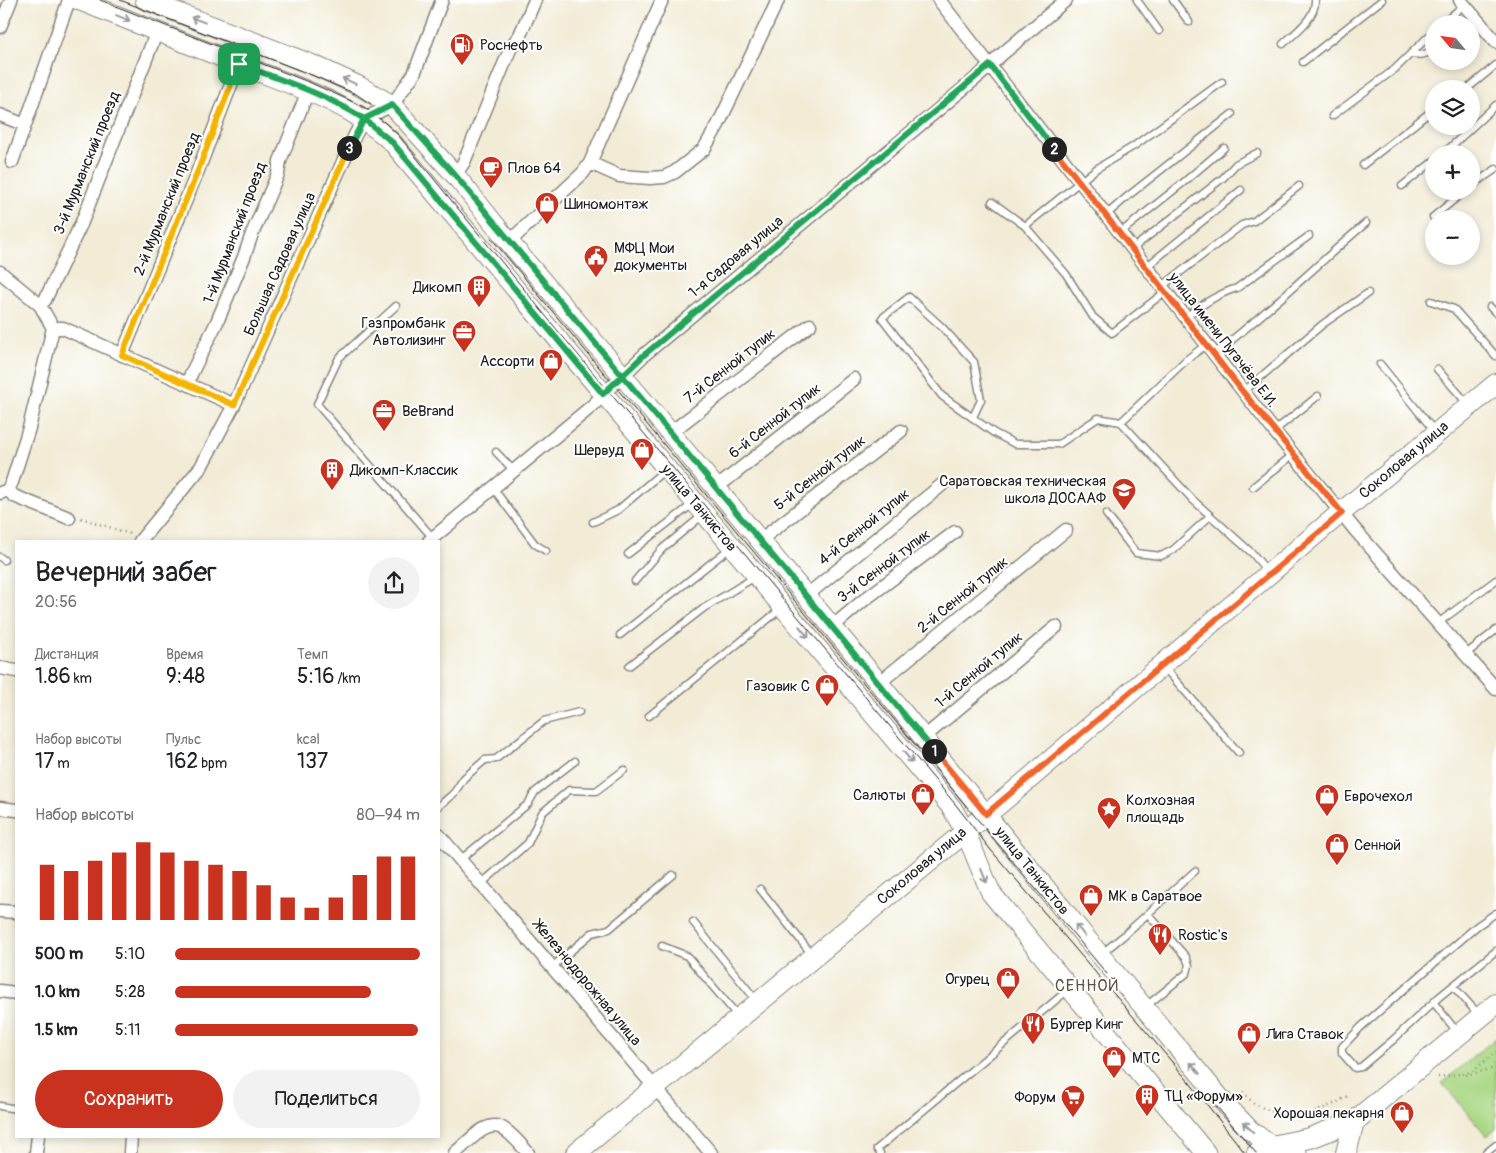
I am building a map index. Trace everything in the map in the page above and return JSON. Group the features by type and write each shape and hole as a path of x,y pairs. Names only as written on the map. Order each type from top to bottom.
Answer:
{"main road":[{"name":"улица Танкистов","path":"78,0 349,109 392,142 952,808 965,831 991,893 1206,1153"},
{"name":"улица Танкистов","path":"146,0 316,66 359,86 392,105 455,175 879,683 1100,955 1227,1106 1251,1131 1265,1150 1297,1153"},
{"name":"Соколовая улица","path":"576,1153 986,814 1496,384"},
{"path":"1265,1150 1310,1138 1356,1120 1496,1004"},
{"path":"1346,1153 1356,1120"}],"street":[{"path":"0,27 11,0"},
{"path":"12,162 69,0"},
{"path":"364,119 392,105 414,74 442,0"},
{"path":"455,175 464,162 511,47 520,35 535,0"},
{"path":"509,242 590,163 662,0"},
{"path":"590,163 619,176 664,177 675,172 704,149 718,126 778,0"},
{"name":"улица имени Пугачёва Е.И.","path":"939,0 1274,431 1342,513 1496,689"},
{"name":"1-я Садовая улица","path":"431,540 603,394 644,355 1066,0"},
{"path":"1462,2 1470,15"},
{"path":"1480,27 1496,42"},
{"name":"3-й Мурманский проезд","path":"40,305 45,300 82,222 156,31"},
{"name":"2-й Мурманский проезд","path":"122,355 197,173 239,64"},
{"name":"1-й Мурманский проезд","path":"188,384 191,374 217,322 278,174 280,161 308,91"},
{"path":"0,115 25,125"},
{"name":"Большая Садовая улица","path":"141,540 201,468 234,405 364,119"},
{"path":"0,272 40,305 53,328 28,428 12,482 4,492 69,518"},
{"name":"7-й Сенной тупик","path":"670,433 810,324"},
{"path":"53,328 63,328 234,405"},
{"name":"6-й Сенной тупик","path":"716,488 854,379"},
{"name":"5-й Сенной тупик","path":"759,540 901,431"},
{"name":"4-й Сенной тупик","path":"806,596 943,484"},
{"name":"2-й Сенной тупик","path":"879,683 1066,530"},
{"name":"3-й Сенной тупик","path":"832,627 864,600 955,532"},
{"name":"1-й Сенной тупик","path":"923,738 1056,627"},
{"path":"0,668 15,671"},
{"path":"0,808 15,810"},
{"name":"Железнодорожная улица","path":"440,836 711,1153"},
{"path":"0,912 15,912"},
{"path":"0,991 15,993"},
{"path":"455,1153 488,1126 496,1126 504,1129 528,1153"},
{"path":"36,1153 38,1138"},
{"path":"130,1153 131,1138"}],"lane":[{"path":"1136,0 1158,31"},
{"path":"1174,0 1189,22"},
{"path":"1283,44 1307,21 1315,0"},
{"path":"1303,62 1382,0"},
{"path":"1450,15 1462,2"},
{"path":"1332,116 1394,69 1425,40"},
{"path":"1411,53 1425,54"},
{"path":"1478,80 1496,65"},
{"path":"1025,226 1096,169 1134,146 1222,82"},
{"path":"1453,145 1496,105"},
{"path":"1106,215 1232,114"},
{"path":"1363,165 1425,116"},
{"path":"1120,234 1224,148"},
{"path":"1132,249 1223,178 1236,164 1257,153"},
{"path":"1402,186 1425,169"},
{"path":"1480,180 1496,169"},
{"path":"992,202 1025,226 1066,274 1093,317 1112,333 1242,225 1254,221 1299,186"},
{"path":"1146,267 1242,190"},
{"path":"1442,210 1454,200"},
{"path":"1121,422 1186,360 1210,350 1246,330 1266,310 1366,223"},
{"path":"1185,317 1207,301 1237,288 1309,236"},
{"path":"1243,392 1323,324 1368,293"},
{"path":"973,417 981,400 974,362 942,327 909,297 882,318 942,396 994,433 1015,444 1059,444 1098,418 1121,422 1193,500 1253,554 1270,574"},
{"path":"1431,301 1454,309 1496,356"},
{"path":"396,306 339,358 317,404 431,540"},
{"path":"1490,307 1496,313"},
{"path":"1380,364 1436,434"},
{"path":"1438,368 1469,406"},
{"path":"1274,431 1318,396"},
{"path":"496,452 514,471"},
{"path":"1253,487 1294,454"},
{"path":"593,522 618,510 667,469"},
{"path":"493,488 535,544 546,551"},
{"path":"628,554 699,509"},
{"path":"635,581 699,509"},
{"path":"1106,514 1136,553 1161,556 1173,550 1210,516"},
{"path":"620,635 731,547"},
{"path":"629,666 704,608 756,576"},
{"path":"1438,624 1496,580"},
{"path":"649,716 782,608"},
{"path":"1466,654 1496,630"},
{"path":"1162,665 1239,754"},
{"path":"440,805 454,793 464,778 485,760 496,759 544,721 578,712"},
{"path":"460,860 528,804 535,792 575,761"},
{"path":"481,884 528,842 542,812 569,790 596,792 624,770"},
{"path":"1100,955 1195,871"},
{"path":"552,967 592,933 609,929 673,875"},
{"path":"760,889 814,957"},
{"path":"1496,913 1477,926 1361,1028 1342,1048 1342,1053 1355,1068 1361,1067 1496,951"},
{"path":"1144,1008 1187,973 1189,965 1186,957 1148,914"},
{"path":"693,922 758,1003"},
{"path":"662,946 687,956 740,1018"},
{"path":"1453,986 1480,1016"},
{"path":"880,1153 877,1149 1070,989"},
{"path":"1434,1003 1459,1034"},
{"path":"0,1106 15,1109"},
{"path":"1486,1153 1496,1145"}],"path":[{"path":"69,518 81,518 114,528 141,540"},
{"path":"1496,1052 1474,1070 1467,1073 1438,1077 1471,1074 1496,1068"},
{"path":"1243,1092 1254,1104 1283,1116 1296,1117 1315,1112 1349,1095"}],"green space":[{"path":"1496,1038 1496,1129 1487,1136 1442,1083"}],"tram line":[{"path":"100,0 311,83 353,102 364,107 398,135 558,331 956,805 990,849 1190,1083 1245,1153"},
{"path":"120,0 314,76 356,94 371,104"},
{"path":"491,238 1107,974"},
{"path":"1212,1101 1256,1153"}],"place":[{"name":"Роснефть","path":"462,66"},
{"name":"Плов 64","path":"491,189"},
{"name":"Шиномонтаж","path":"547,225"},
{"name":"МФЦ Мои документы","path":"596,278"},
{"name":"Дикомп","path":"479,308"},
{"name":"Газпромбанк Автолизинг","path":"464,353"},
{"name":"Ассорти","path":"551,382"},
{"name":"BeBrand","path":"384,432"},
{"name":"Шервуд","path":"642,471"},
{"name":"Дикомп-Классик","path":"332,491"},
{"name":"Саратовская техническая школа ДОСААФ","path":"1124,511"},
{"name":"Газовик С","path":"827,707"},
{"name":"Салюты","path":"923,816"},
{"name":"Еврочехол","path":"1327,817"},
{"name":"Колхозная площадь","path":"1109,830"},
{"name":"Сенной","path":"1337,866"},
{"name":"МК в Саратвое","path":"1091,917"},
{"name":"Rostic's","path":"1160,956"},
{"name":"Огурец","path":"1008,1000"},
{"name":"Бургер Кинг","path":"1033,1045"},
{"name":"Лига Ставок","path":"1249,1055"},
{"name":"МТС","path":"1114,1079"},
{"name":"ТЦ «Форум»","path":"1147,1117"},
{"name":"Форум","path":"1073,1118"},
{"name":"Хорошая пекарня","path":"1402,1134"}],"district":[{"name":"СЕННОЙ","path":"1087,986"}],"route":[{"path":"239,64 197,173 122,355 234,405 355,135 364,119 392,142 603,394 614,384 622,376 632,366 644,355 990,65 1243,392 1342,513 986,814 879,683 622,376 606,356 509,242 455,175 392,105 364,119 349,109 239,64"}]}
